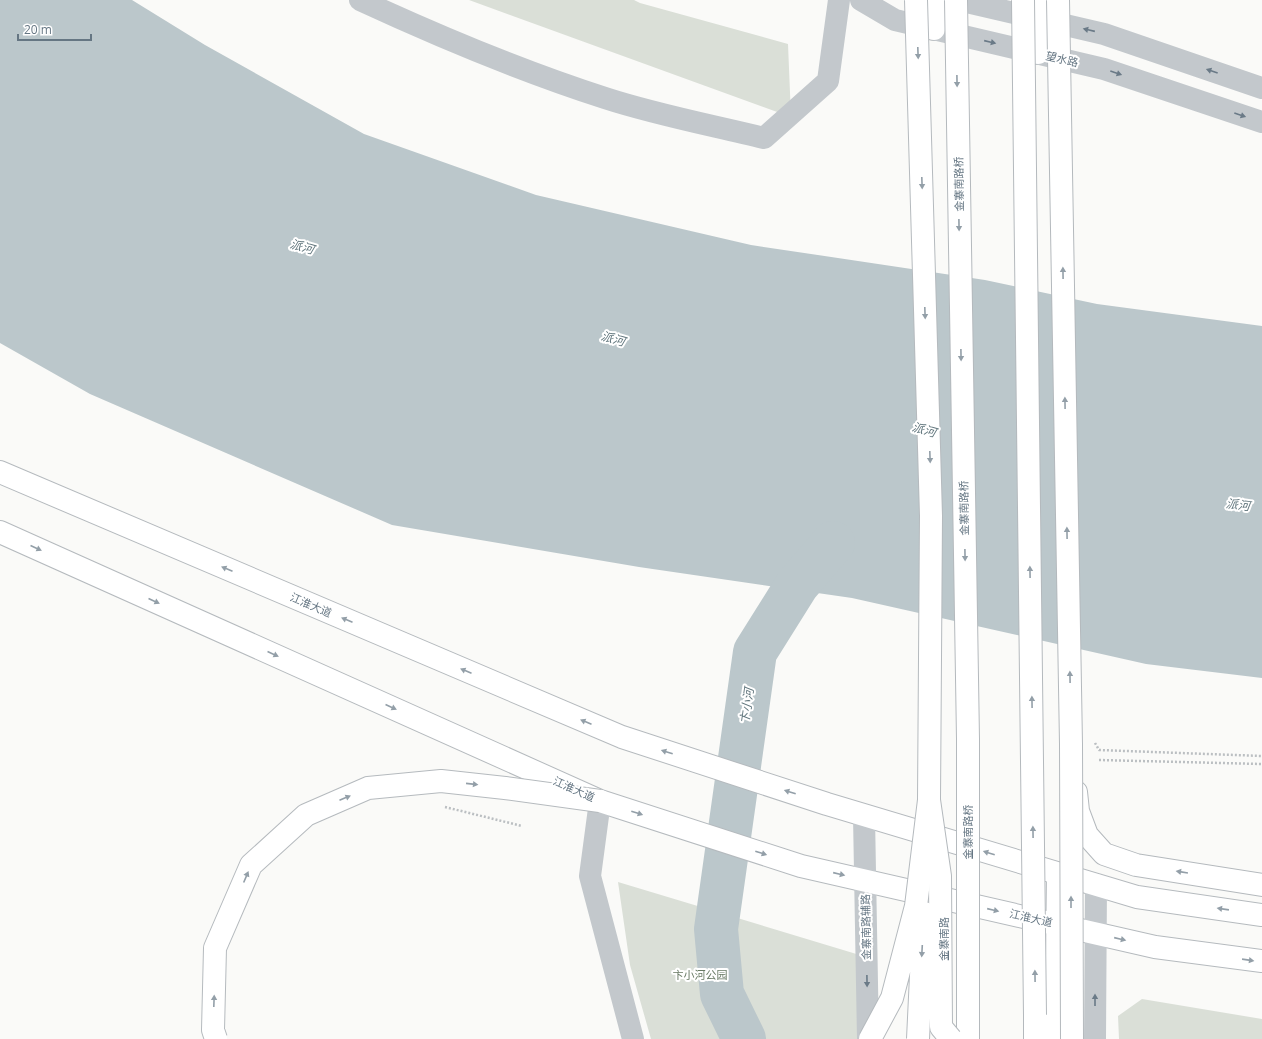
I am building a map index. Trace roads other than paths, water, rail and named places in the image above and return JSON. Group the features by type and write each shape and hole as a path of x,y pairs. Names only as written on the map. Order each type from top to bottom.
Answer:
{"main road":[{"path":"916,0 931,516 929,800 918,1039"},
{"path":"934,0 934,29"},
{"name":"金寨南路桥","path":"957,0 968,739 968,1039"},
{"path":"1023,0 1035,1015 1034,1039"},
{"path":"1058,0 1071,744 1072,1039"},
{"path":"1038,9 1038,53"},
{"name":"江淮大道","path":"0,472 622,737 864,816"},
{"name":"江淮大道","path":"0,532 600,801 801,866 1155,947 1262,961"},
{"path":"1071,744 1078,811 1087,835 1104,854 1136,865 1262,885"},
{"path":"216,1039 213,1030 215,948 251,865 306,815 368,788 442,781 600,801"},
{"path":"869,1039 892,998 916,906 929,800"},
{"path":"929,800 940,876 941,1027 951,1039"},
{"path":"864,816 1137,897 1262,915"},
{"name":"金寨南路","path":"944,1039 945,840"},
{"path":"1056,1039 1058,874"}],"street":[{"path":"360,0 480,54 550,80 606,99 764,138 828,81 839,0"},
{"name":"望水路","path":"861,0 895,20 1104,69 1262,122"},
{"path":"957,0 1038,9 1104,34 1262,88"},
{"path":"600,801 590,876 633,1039"},
{"name":"金寨南路辅路","path":"864,816 869,1039"},
{"path":"1095,1039 1096,885"}],"water":[{"name":"派河","path":"0,0 132,0 205,45 364,134 536,195 751,245 985,280 1097,304 1262,326 1262,678 1146,664 852,598 639,567 392,525 90,394 0,343"}],"waterway":[{"name":"卞小河","path":"744,1039 722,994 716,929 755,652 797,585 833,543"}],"park label":[{"name":"卞小河公园","path":"700,975"}]}
